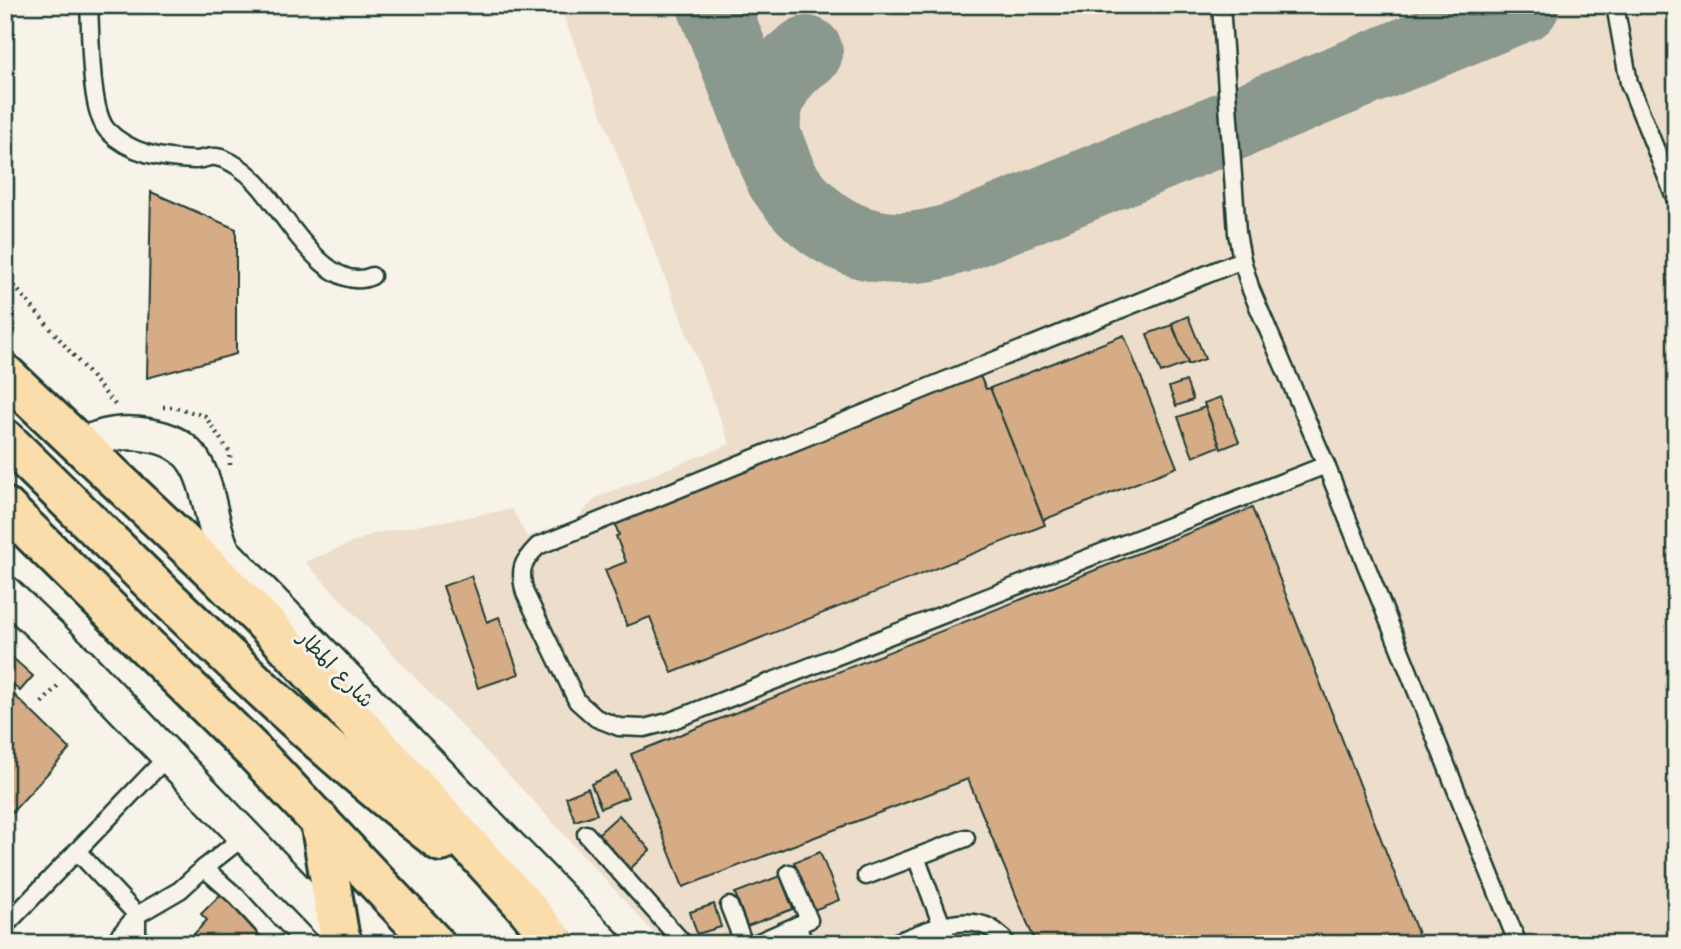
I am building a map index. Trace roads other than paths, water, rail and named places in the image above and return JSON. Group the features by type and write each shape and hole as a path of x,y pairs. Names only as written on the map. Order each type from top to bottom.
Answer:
{"highway":[{"name":"شارع المطار","path":"10,376 276,634 526,907 556,944"},
{"path":"5,439 329,750 526,907"},
{"path":"5,507 254,752 435,944"},
{"path":"320,821 344,939"}],"street":[{"name":"شارع المطار","path":"80,445 107,434 123,432 156,436 181,446 192,457 204,480 213,525 224,552 605,944"},
{"path":"5,592 79,663 344,939"}],"lane":[{"path":"89,5 95,91 99,117 107,129 123,143 142,153 198,160 215,156 229,162 256,182 329,270 350,277 372,276"},
{"path":"1222,5 1241,260 1518,944"},
{"path":"1615,5 1629,83 1676,200"},
{"path":"1241,260 538,546 526,559 521,576 525,593 577,701 596,718 619,727 644,729 668,722 1326,465"},
{"path":"5,926 168,756"},
{"path":"586,834 684,944"},
{"path":"112,944 137,915 180,890 246,835"},
{"path":"866,876 967,838"},
{"path":"77,851 137,915 137,944"},
{"path":"916,857 949,944"},
{"path":"204,868 237,897 280,944"},
{"path":"754,944 808,920 789,873"},
{"path":"729,906 744,944"},
{"path":"900,942 959,922 986,926 996,931 1007,944"},
{"path":"798,925 803,944"}]}
